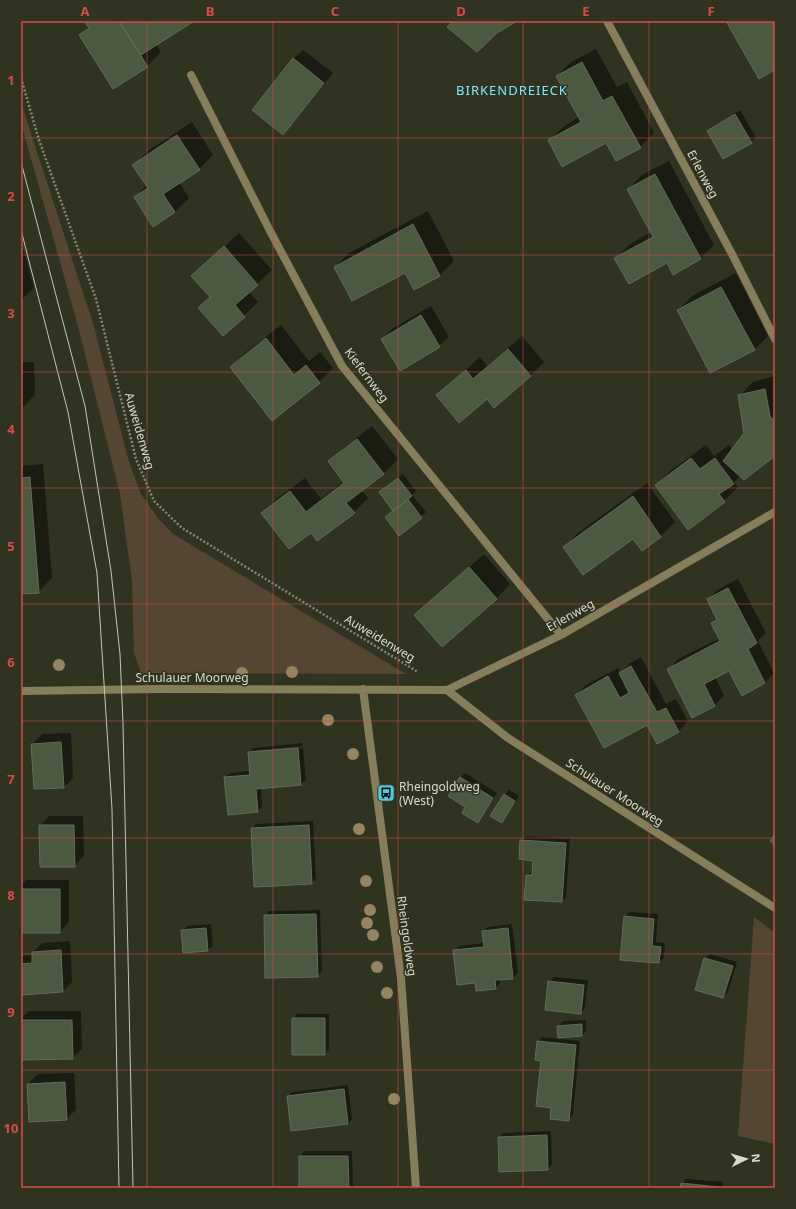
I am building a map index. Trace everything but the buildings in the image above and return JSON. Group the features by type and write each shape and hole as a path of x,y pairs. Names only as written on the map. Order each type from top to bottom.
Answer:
{"street":[{"name":"Erlenweg","path":"607,21 733,256 775,339"},
{"name":"Kiefernweg","path":"191,75 269,229 342,366 561,634"},
{"name":"Erlenweg","path":"363,689 447,690 561,634 775,512"},
{"name":"Schulauer Moorweg","path":"21,690 363,689"},
{"name":"Rheingoldweg","path":"363,689 401,978 416,1188"},
{"name":"Schulauer Moorweg","path":"447,690 508,738 775,908"}],"path":[{"name":"Auweidenweg","path":"21,78 39,140 96,299 136,459 154,501 182,528 420,674"}],"shaded area":[{"path":"21,103 93,323 129,462 141,494 158,518 173,534 406,674 141,673 134,653 132,581 120,494 78,326 21,123"},
{"path":"754,917 775,933 775,1144 738,1136"}],"tram line":[{"path":"21,162 85,406 111,571 120,654 123,723 133,1188"},
{"path":"21,230 68,412 97,573 112,809 119,1188"}],"place":[{"name":"Rheingoldweg (West)","path":"386,793"}],"district":[{"name":"BIRKENDREIECK","path":"512,90"}]}
